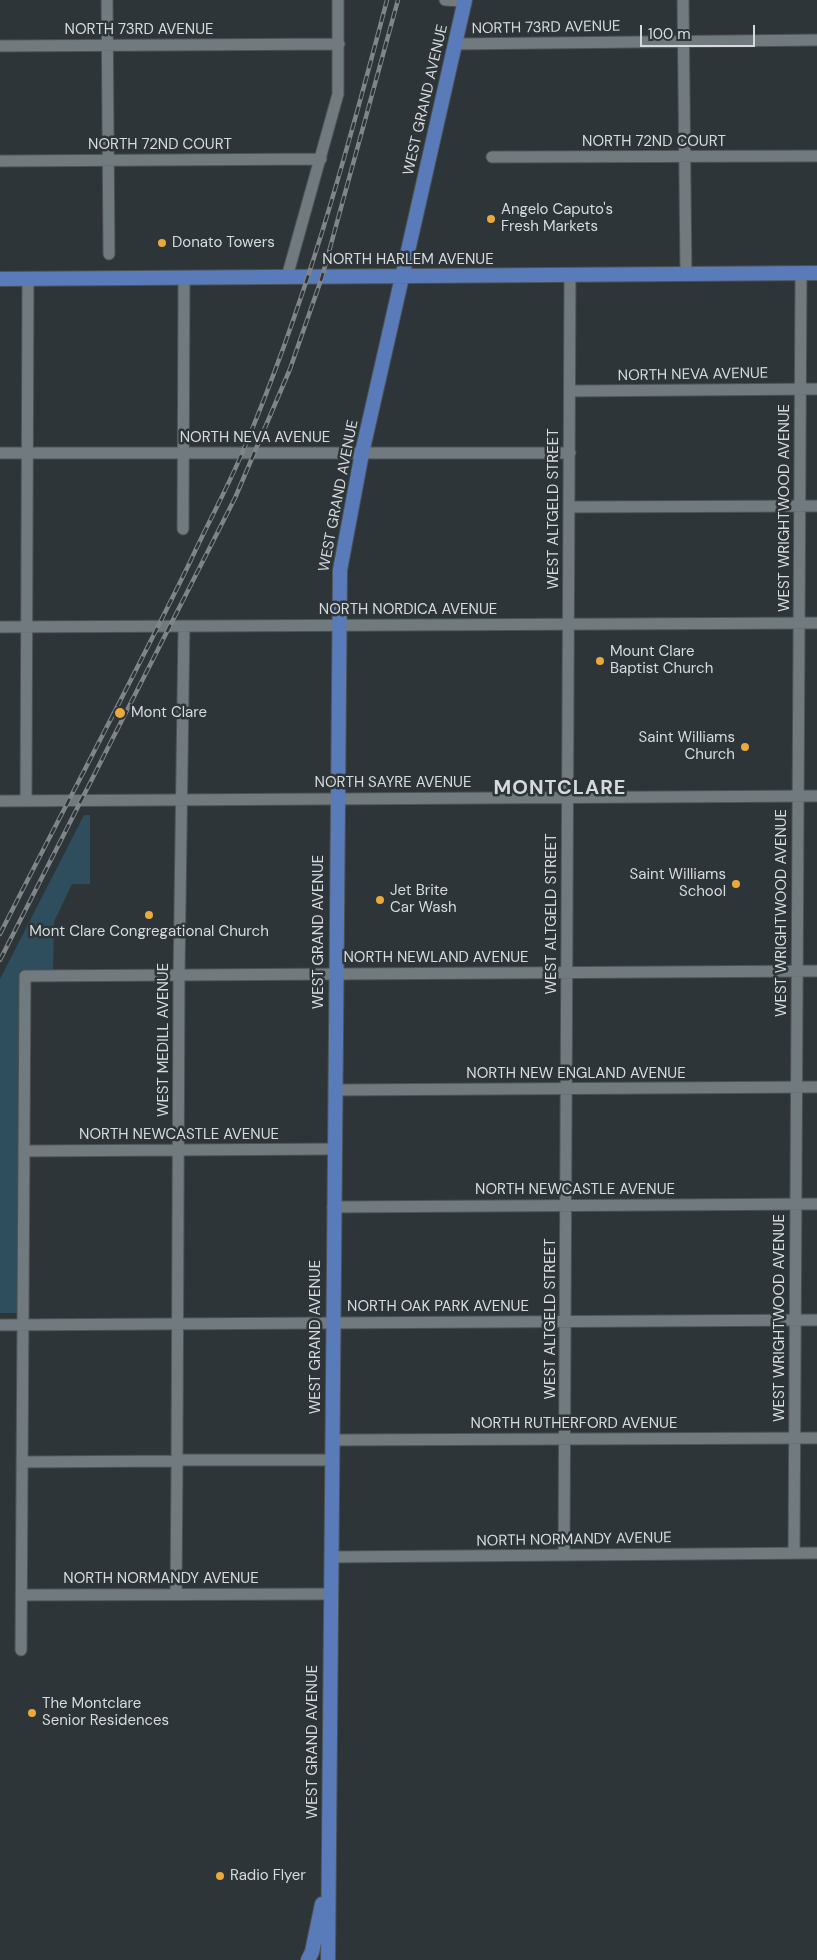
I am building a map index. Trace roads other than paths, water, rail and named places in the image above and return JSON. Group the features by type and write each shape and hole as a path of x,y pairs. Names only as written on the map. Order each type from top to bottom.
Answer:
{"main road":[{"name":"WEST GRAND AVENUE","path":"328,1960 336,799 340,570 362,453 465,1"},
{"name":"NORTH HARLEM AVENUE","path":"0,279 817,273"},
{"name":"WEST GRAND AVENUE","path":"308,1960 312,1952 328,1879"}],"street":[{"path":"107,0 109,254"},
{"path":"287,277 338,94 338,0"},
{"path":"444,0 465,1"},
{"path":"683,0 686,274"},
{"name":"NORTH 73RD AVENUE","path":"455,44 817,40"},
{"name":"NORTH 73RD AVENUE","path":"0,46 339,44"},
{"name":"NORTH 72ND COURT","path":"492,157 817,156"},
{"name":"NORTH 72ND COURT","path":"0,161 321,159"},
{"name":"WEST WRIGHTWOOD AVENUE","path":"794,1553 801,273"},
{"name":"WEST ALTGELD STREET","path":"564,1554 570,275"},
{"path":"183,528 184,278"},
{"path":"26,801 28,279"},
{"name":"NORTH NEVA AVENUE","path":"570,391 817,389"},
{"name":"NORTH NEVA AVENUE","path":"0,453 570,453"},
{"path":"569,507 817,506"},
{"name":"NORTH NORDICA AVENUE","path":"0,627 817,623"},
{"name":"WEST MEDILL AVENUE","path":"176,1594 179,975 184,626"},
{"name":"NORTH SAYRE AVENUE","path":"0,801 817,796"},
{"name":"NORTH NEWLAND AVENUE","path":"24,1151 25,976 817,971"},
{"name":"NORTH NEW ENGLAND AVENUE","path":"334,1090 817,1087"},
{"name":"NORTH NEWCASTLE AVENUE","path":"24,1151 334,1149"},
{"path":"21,1650 24,1151"},
{"name":"NORTH NEWCASTLE AVENUE","path":"333,1207 817,1204"},
{"name":"NORTH OAK PARK AVENUE","path":"0,1325 817,1320"},
{"name":"NORTH RUTHERFORD AVENUE","path":"332,1440 817,1438"},
{"path":"22,1462 331,1460"},
{"name":"NORTH NORMANDY AVENUE","path":"331,1557 817,1553"},
{"name":"NORTH NORMANDY AVENUE","path":"22,1595 330,1594"}],"railway":[{"path":"0,934 167,609 243,451 286,340 323,228 387,0"},
{"path":"0,960 235,498 290,369 322,277 398,0"}],"place":[{"name":"Angelo Caputo's Fresh Markets","path":"491,219"},
{"name":"Donato Towers","path":"162,243"},
{"name":"Mount Clare Baptist Church","path":"600,661"},
{"name":"Mont Clare","path":"120,713"},
{"name":"Saint Williams Church","path":"745,747"},
{"name":"Saint Williams School","path":"736,884"},
{"name":"Jet Brite Car Wash","path":"380,900"},
{"name":"Mont Clare Congregational Church","path":"149,915"},
{"name":"The Montclare Senior Residences","path":"32,1713"},
{"name":"Radio Flyer","path":"220,1876"}],"district":[{"name":"MONTCLARE","path":"560,789"}]}
